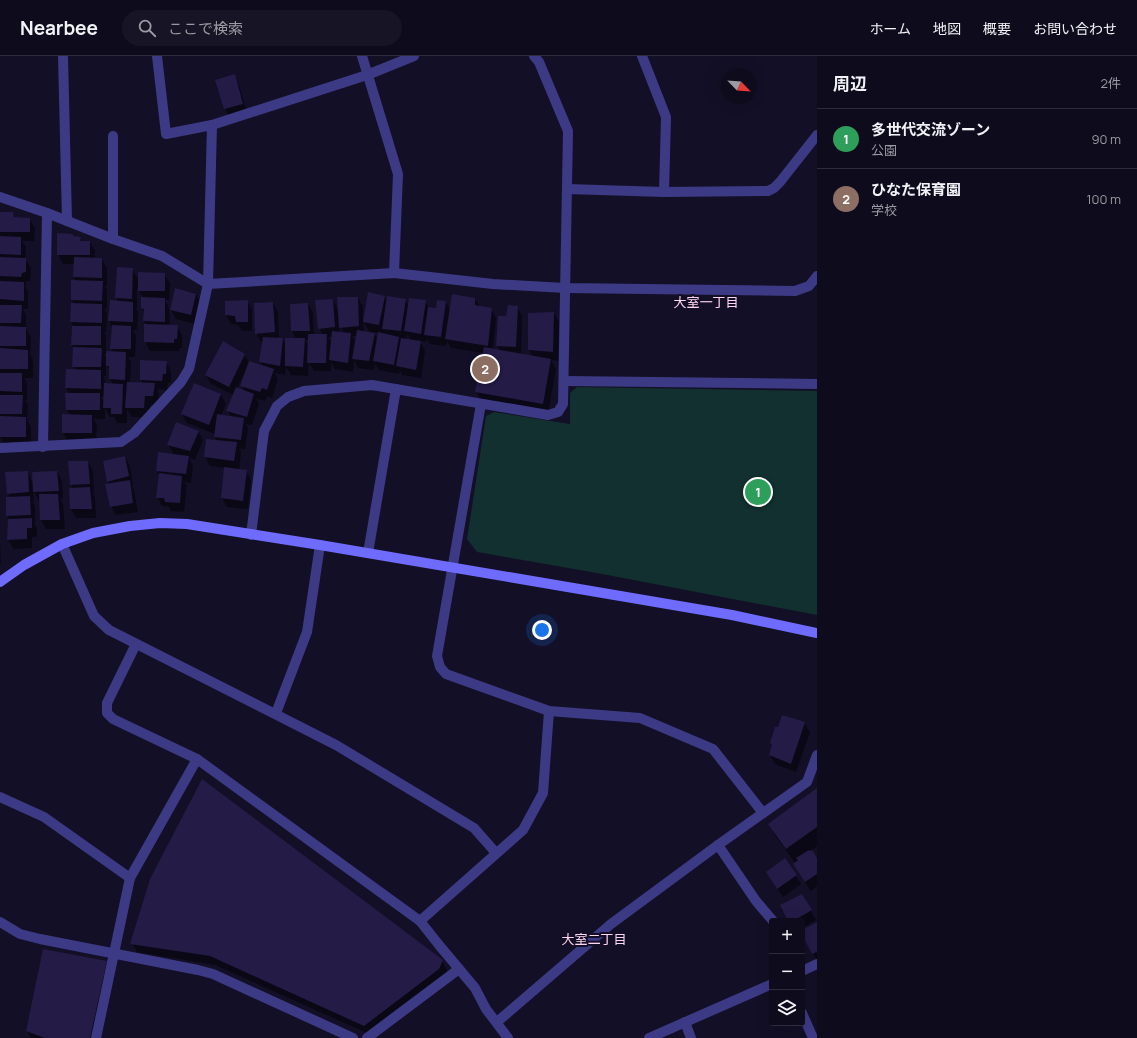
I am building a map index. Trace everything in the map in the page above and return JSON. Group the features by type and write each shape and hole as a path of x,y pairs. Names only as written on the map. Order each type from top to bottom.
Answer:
{"street":[{"path":"63,56 67,221"},
{"path":"157,56 166,134 212,124 367,75 414,56"},
{"path":"362,56 398,174 394,273"},
{"path":"251,535 264,431 277,406 288,397 304,391 372,385 548,415 558,412 564,404 568,130 539,62 534,56"},
{"path":"642,56 666,117 664,192"},
{"path":"0,448 121,442 134,434 182,382 189,369 208,284 212,124"},
{"path":"567,189 664,192 768,191 780,182 817,135"},
{"path":"113,136 113,239"},
{"path":"0,197 162,256 208,284 394,273 493,284 565,288 795,291 809,286 817,276"},
{"path":"43,447 47,213"},
{"path":"564,381 817,384"},
{"path":"368,553 396,389"},
{"path":"481,404 437,656 440,667 446,674 549,711 640,718 713,749 763,813"},
{"path":"0,582 62,544 93,533 130,526 160,523 187,524 251,535 320,544 732,615 817,633"},
{"path":"62,544 94,616 109,630 336,745 474,828 496,854"},
{"path":"276,714 307,632 320,544"},
{"path":"136,644 107,703 107,713 113,720 197,759 420,921 475,988 486,1009 508,1038"},
{"path":"420,921 523,830 543,793 549,711"},
{"path":"497,1022 611,924 807,782 814,772 817,755"},
{"path":"96,1038 130,878 197,759"},
{"path":"0,797 44,817 130,878"},
{"path":"718,845 756,900 771,918"},
{"path":"0,922 20,934 27,936 213,974 352,1038"},
{"path":"805,969 817,964"},
{"path":"367,1038 459,969"},
{"path":"649,1038 769,985"},
{"path":"805,1020 813,1038"},
{"path":"685,1022 691,1038"}],"green space":[{"path":"577,387 817,391 817,615 597,573 477,552 467,539 486,416 494,412 570,424 570,393"}],"building":[{"path":"235,74 243,104 224,109 215,80"},
{"path":"0,212 13,212 14,217 30,218 30,232 0,232"},
{"path":"57,233 73,234 73,236 81,237 80,241 90,241 90,255 57,255"},
{"path":"0,236 21,237 21,255 0,254"},
{"path":"0,257 26,258 26,272 22,273 21,277 0,276"},
{"path":"74,257 102,258 102,278 73,277"},
{"path":"117,267 133,268 132,299 115,298"},
{"path":"138,272 165,273 165,291 138,291"},
{"path":"71,280 103,281 102,301 71,300"},
{"path":"0,281 24,282 24,301 0,299"},
{"path":"175,288 196,294 191,315 170,310"},
{"path":"368,292 385,296 379,325 363,322"},
{"path":"452,294 475,298 475,305 492,308 488,346 445,339"},
{"path":"387,296 406,299 401,331 382,329"},
{"path":"141,297 165,298 165,322 143,321 144,309 141,308"},
{"path":"337,297 358,297 359,326 339,328"},
{"path":"409,298 426,300 421,334 404,331"},
{"path":"333,299 335,327 318,329 315,300"},
{"path":"110,300 133,302 133,322 108,321"},
{"path":"248,300 248,322 236,322 235,316 225,315 225,301"},
{"path":"437,300 446,301 441,337 424,335 428,307 436,308"},
{"path":"273,302 275,332 255,334 254,303"},
{"path":"71,303 102,304 102,323 70,322"},
{"path":"308,303 310,331 291,331 290,304"},
{"path":"0,305 22,305 21,323 0,323"},
{"path":"508,305 518,306 516,347 496,346 498,316 506,316"},
{"path":"554,312 553,352 528,350 528,313"},
{"path":"144,324 178,325 177,339 174,339 174,343 144,342"},
{"path":"112,325 131,326 131,349 110,349"},
{"path":"0,326 26,327 26,346 0,346"},
{"path":"72,326 101,326 101,345 71,345"},
{"path":"357,330 375,333 369,361 352,359"},
{"path":"332,331 351,333 348,363 329,360"},
{"path":"378,332 399,337 394,365 373,361"},
{"path":"308,334 327,334 326,363 307,363"},
{"path":"263,337 283,338 280,366 259,362"},
{"path":"285,338 305,338 303,367 285,366"},
{"path":"401,338 421,341 416,370 396,366"},
{"path":"223,341 245,354 229,387 205,375"},
{"path":"73,347 102,348 101,367 72,367"},
{"path":"484,347 551,359 543,404 475,392"},
{"path":"0,348 28,350 28,369 0,369"},
{"path":"106,351 126,352 125,380 109,379 109,366 106,366"},
{"path":"140,360 167,361 166,374 163,374 162,381 140,380"},
{"path":"249,361 274,369 267,390 262,388 260,392 240,386"},
{"path":"66,369 101,370 101,389 65,388"},
{"path":"0,373 22,373 22,392 0,391"},
{"path":"127,382 155,383 153,396 145,396 144,408 125,408"},
{"path":"104,383 123,384 122,414 111,414 111,408 103,408"},
{"path":"194,383 221,394 209,425 181,414"},
{"path":"236,387 254,394 247,417 226,411"},
{"path":"65,393 100,393 100,410 66,410"},
{"path":"0,395 23,395 22,414 0,414"},
{"path":"62,414 92,415 92,433 62,433"},
{"path":"217,414 244,418 241,440 214,437"},
{"path":"0,416 26,417 26,437 0,437"},
{"path":"176,422 199,431 190,451 167,445"},
{"path":"206,439 237,442 234,461 204,457"},
{"path":"158,452 189,456 186,474 156,471"},
{"path":"125,456 129,476 107,482 103,461"},
{"path":"68,461 88,461 90,484 70,485"},
{"path":"224,467 247,470 243,501 221,498"},
{"path":"28,471 29,492 7,494 5,472"},
{"path":"57,471 59,491 33,492 32,472"},
{"path":"159,473 182,476 180,503 165,502 164,498 156,498"},
{"path":"130,480 133,503 110,507 105,484"},
{"path":"90,487 92,509 70,509 69,488"},
{"path":"39,494 58,494 60,520 40,520"},
{"path":"30,496 31,515 6,516 6,497"},
{"path":"32,518 32,528 27,528 27,539 7,540 8,519"},
{"path":"782,715 805,722 791,764 769,755 772,744 770,743 775,727 778,727"},
{"path":"202,779 443,960 439,969 364,1026 210,956 130,944 150,879"},
{"path":"817,788 817,827 786,849 768,824"},
{"path":"809,850 812,850 817,858 817,874 805,882 793,864 798,860 796,858"},
{"path":"785,858 797,875 777,889 766,872"},
{"path":"802,894 812,910 798,918 786,918 780,905"},
{"path":"817,922 817,952 812,954 805,941 805,928"},
{"path":"43,949 107,961 90,1038 45,1038 26,1031"}],"place":[{"name":"ひなた保育園","path":"485,369"},
{"name":"多世代交流ゾーン","path":"758,492"}],"district":[{"name":"大室一丁目","path":"706,302"},
{"name":"大室二丁目","path":"594,939"}]}
